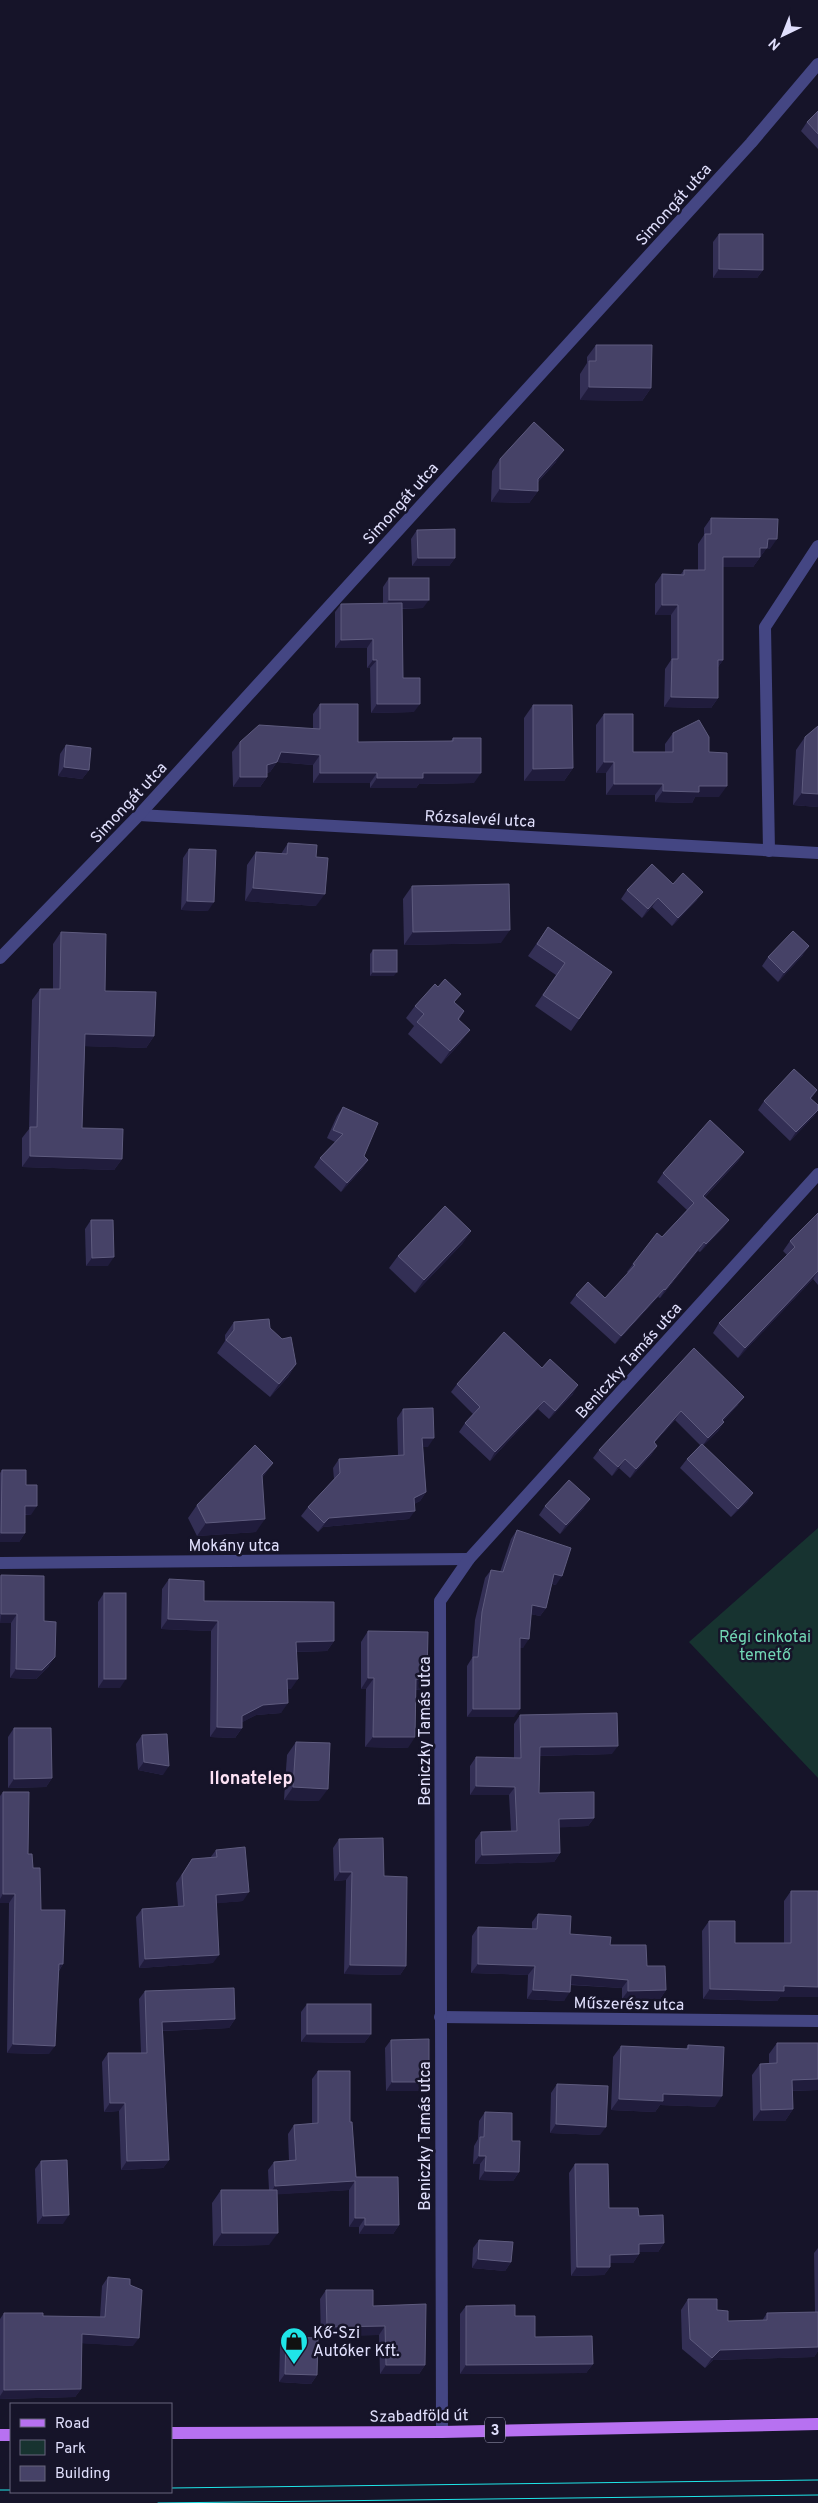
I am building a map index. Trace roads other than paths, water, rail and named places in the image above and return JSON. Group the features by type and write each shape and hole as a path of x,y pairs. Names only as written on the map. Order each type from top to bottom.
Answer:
{"main road":[{"name":"Szabadföld út","path":"172,2434 442,2432 818,2424"}],"street":[{"name":"Simongát utca","path":"0,958 139,815 751,143 818,64"},
{"path":"769,851 765,627 818,546"},
{"name":"Rózsalevél utca","path":"139,815 818,853"},
{"name":"Beniczky Tamás utca","path":"442,2432 440,1601 469,1559 818,1174"},
{"name":"Mokány utca","path":"0,1563 469,1559"},
{"name":"Műszerész utca","path":"440,2017 818,2021"}],"tram line":[{"path":"172,2488 818,2480"},
{"path":"0,2490 10,2490"},
{"path":"158,2503 818,2495"}],"place":[{"name":"Kő-Szi Autóker Kft.","path":"294,2365"}],"district":[{"name":"Ilonatelep","path":"251,1778"}],"park label":[{"name":"Régi cinkotai temető","path":"765,1645"}]}
